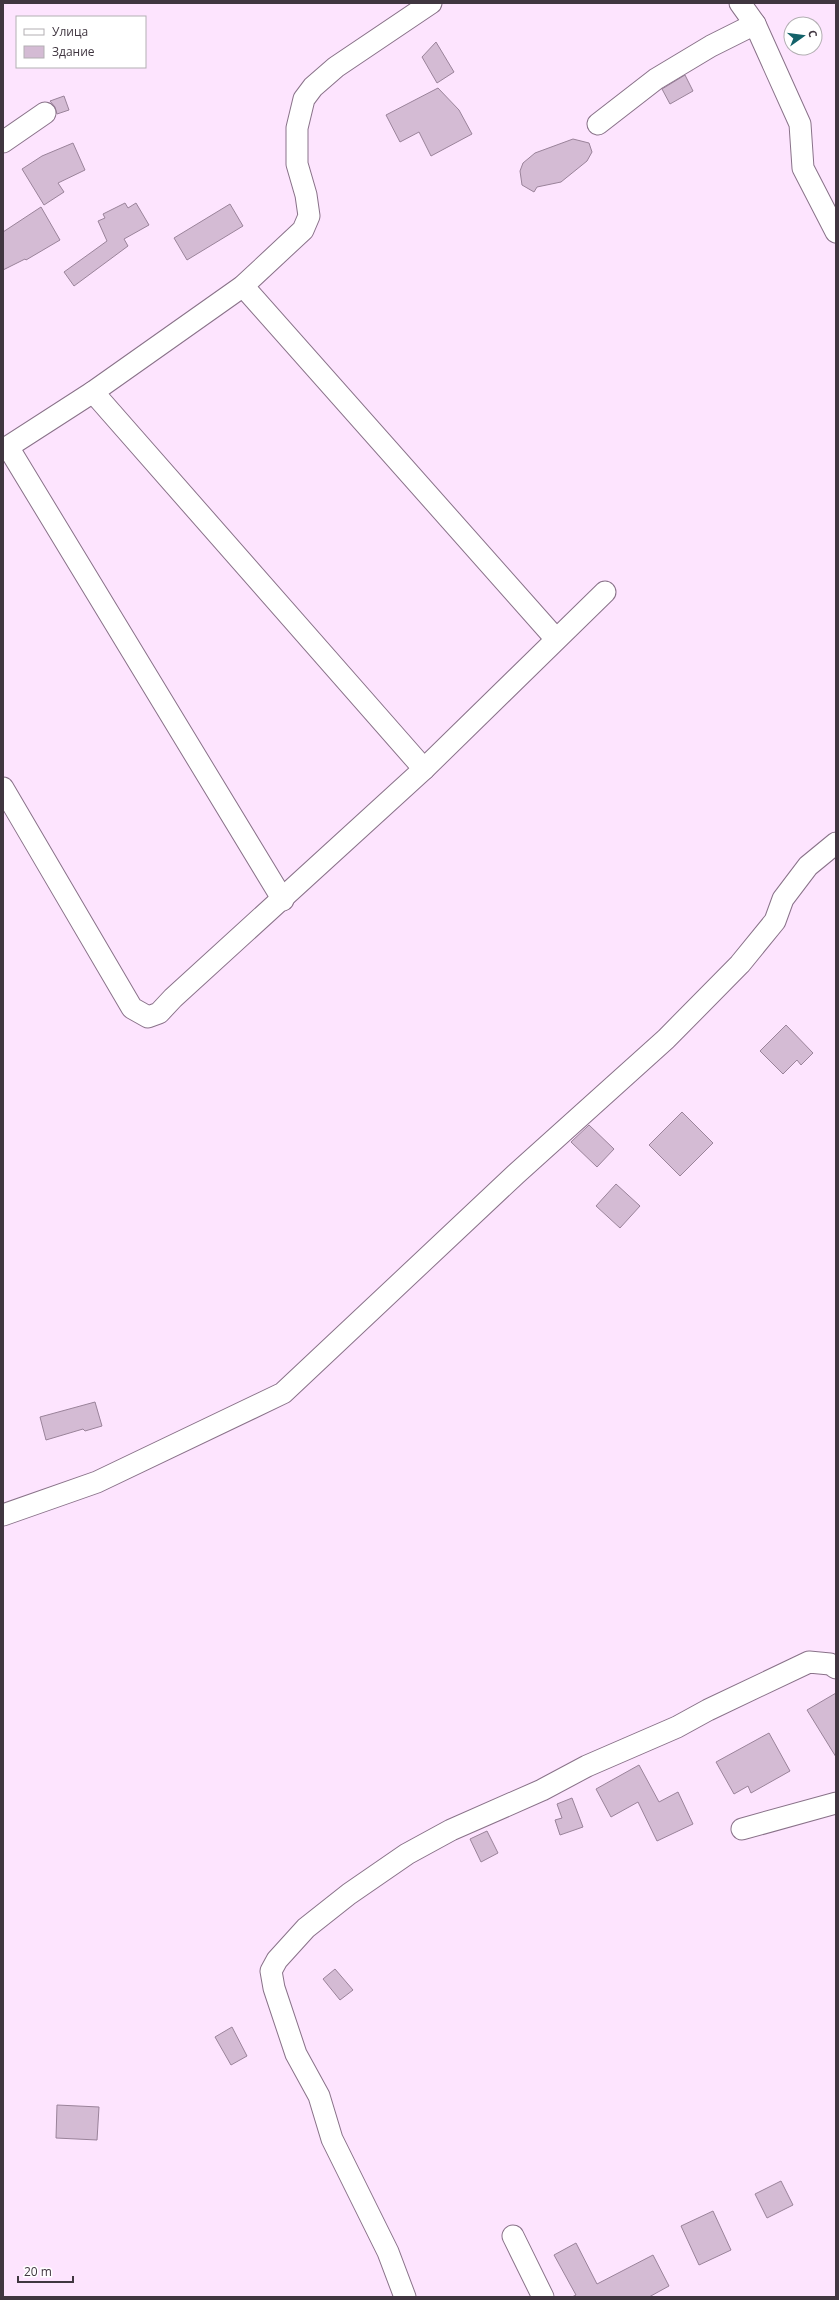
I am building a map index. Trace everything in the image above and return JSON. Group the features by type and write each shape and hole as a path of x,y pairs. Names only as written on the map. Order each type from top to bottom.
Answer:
{"street":[{"path":"283,900 6,448 93,392 243,286 304,230 309,216 306,196 297,164 297,128 304,99 313,87 336,67 431,3"},
{"path":"740,3 755,24 800,124 803,168 834,224"},
{"path":"598,124 656,79 711,46 755,24"},
{"path":"3,142 45,113"},
{"path":"243,286 556,639"},
{"path":"93,392 424,769"},
{"path":"3,788 132,1008 148,1017 159,1013 172,998 283,900 424,769 605,592"},
{"path":"3,1515 97,1482 283,1393 516,1174 666,1040 740,964 775,921 783,899 804,872 836,843"},
{"path":"405,2297 388,2252 332,2139 319,2096 296,2054 274,1988 271,1970 277,1960 306,1928 349,1894 407,1854 451,1830 542,1790 587,1766 677,1727 708,1710 809,1662 830,1664 836,1668"},
{"path":"742,1829 836,1803"},
{"path":"512,2236 543,2297"}],"building":[{"path":"436,42 454,72 437,83 422,57"},
{"path":"685,75 693,91 670,104 662,89"},
{"path":"438,88 459,110 472,134 431,156 419,132 400,142 386,115"},
{"path":"64,96 69,110 57,114 55,107 50,101"},
{"path":"573,139 589,143 592,152 587,161 561,182 537,187 534,192 522,185 520,171 523,163 535,153"},
{"path":"73,143 85,170 58,183 64,192 44,205 22,169 42,156"},
{"path":"125,203 128,208 136,203 149,225 124,239 128,246 74,286 64,272 107,241 98,221 105,218 103,214"},
{"path":"230,204 243,226 187,260 174,238"},
{"path":"41,207 60,240 26,260 25,259 3,270 3,232"},
{"path":"786,1025 813,1053 801,1065 797,1060 783,1074 760,1051"},
{"path":"682,1112 713,1143 680,1176 649,1145"},
{"path":"589,1125 614,1149 597,1167 571,1142"},
{"path":"616,1184 640,1206 620,1228 596,1206"},
{"path":"95,1402 102,1426 85,1431 83,1429 46,1440 40,1417"},
{"path":"836,1693 836,1757 807,1710"},
{"path":"769,1733 790,1771 751,1793 748,1786 734,1794 716,1762"},
{"path":"639,1765 659,1802 678,1792 693,1824 657,1841 638,1802 611,1817 596,1789"},
{"path":"572,1798 583,1827 560,1835 555,1820 562,1818 557,1804"},
{"path":"487,1831 498,1853 481,1862 470,1839"},
{"path":"335,1969 353,1990 340,2000 323,1979"},
{"path":"232,2027 247,2056 231,2065 215,2037"},
{"path":"57,2105 99,2107 97,2140 56,2138"},
{"path":"781,2181 793,2205 767,2218 755,2194"},
{"path":"713,2211 731,2250 699,2265 681,2226"},
{"path":"576,2243 597,2284 653,2255 669,2286 649,2297 572,2297 576,2295 554,2255"}]}
